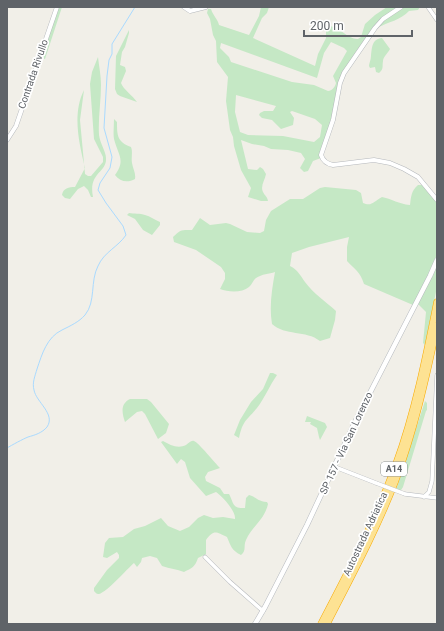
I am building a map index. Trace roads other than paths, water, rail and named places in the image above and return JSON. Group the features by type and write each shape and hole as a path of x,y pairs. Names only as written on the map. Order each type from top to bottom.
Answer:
{"highway":[{"name":"Autostrada Adriatica","path":"321,624 367,534 385,494 398,459 419,387 437,302"},
{"name":"Autostrada Adriatica","path":"327,624 371,536 397,475 420,405 437,326"}],"main road":[{"name":"SP 157 - Via San Lorenzo","path":"254,624 263,611 302,536 356,420 437,260"}],"street":[{"name":"Contrada Rivullo","path":"7,140 16,126 57,7"},
{"path":"184,7 190,11 206,7"},
{"path":"401,7 383,19 375,28 344,73 321,155 323,160 333,165 374,160 390,163 418,177 437,200"},
{"path":"428,7 437,20"},
{"path":"424,497 429,492 432,481 437,375"},
{"path":"335,467 405,494 437,498"},
{"path":"205,557 250,602 263,611"}],"waterway":[{"path":"7,448 26,438 36,435 47,427 49,417 33,387 43,352 52,337 77,322 85,315 91,304 94,278 98,266 107,253 126,235 123,226 98,190 100,183 110,168 112,157 104,128 107,76 109,60 112,54 112,44 135,7"}]}
